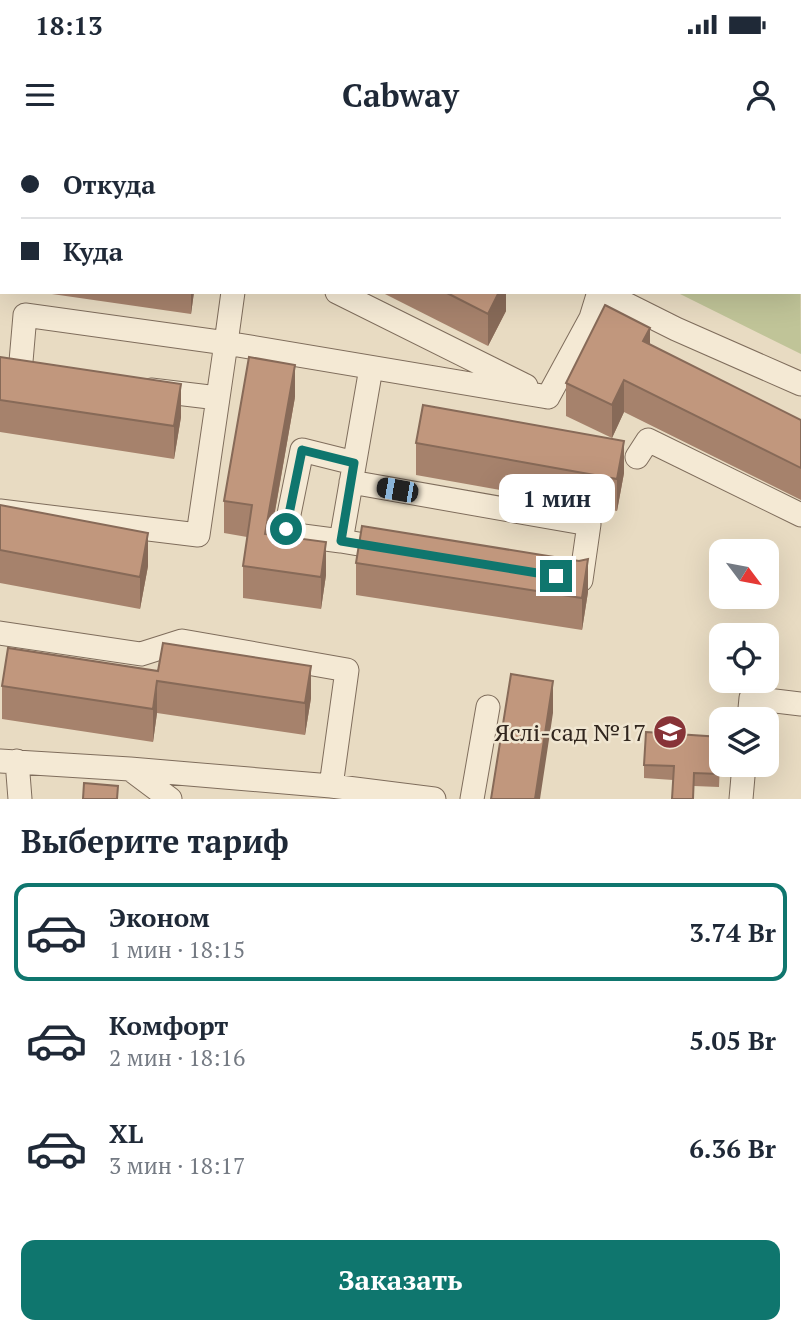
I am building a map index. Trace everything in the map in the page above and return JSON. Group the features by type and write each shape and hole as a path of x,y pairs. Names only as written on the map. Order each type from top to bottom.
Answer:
{"street":[{"path":"0,511 198,535 233,294"},
{"path":"341,294 548,397"},
{"path":"548,397 591,318 600,294"},
{"path":"605,294 676,329 801,384"},
{"path":"60,378 20,373 25,315 226,343 548,397"},
{"path":"341,541 371,368"},
{"path":"126,386 218,398"},
{"path":"637,457 648,440 801,515"},
{"path":"406,552 295,532 302,450 353,473 589,524 581,580 554,575"},
{"path":"0,633 141,654 182,641 347,670 331,786"},
{"path":"750,707 751,698 801,704"},
{"path":"472,799 488,707"},
{"path":"20,799 8,761 331,786 434,799"},
{"path":"130,769 170,799"},
{"path":"741,799 743,777"}],"green space":[{"path":"680,294 800,294 801,354"}],"building":[{"path":"449,294 498,294 488,314"},
{"path":"605,305 650,328 643,341 801,420 801,468 624,380 612,405 566,383"},
{"path":"0,357 181,384 174,426 0,400"},
{"path":"249,357 295,365 265,534 326,542 321,577 243,566 252,505 224,501"},
{"path":"423,405 624,441 617,479 416,443"},
{"path":"0,505 148,533 140,577 0,550"},
{"path":"362,526 579,561 588,559 582,598 356,563"},
{"path":"163,643 311,666 305,703 157,681 153,709 2,686 8,648 158,671"},
{"path":"511,674 553,681 535,799 491,799"},
{"path":"646,732 709,736 709,774 694,773 693,799 672,799 674,766 644,765"},
{"path":"84,783 118,786 117,799 83,799"}],"place":[{"name":"Яслі-сад №17","path":"670,732"}],"route":[{"path":"286,529 302,450 354,463 341,541 556,576"}]}
